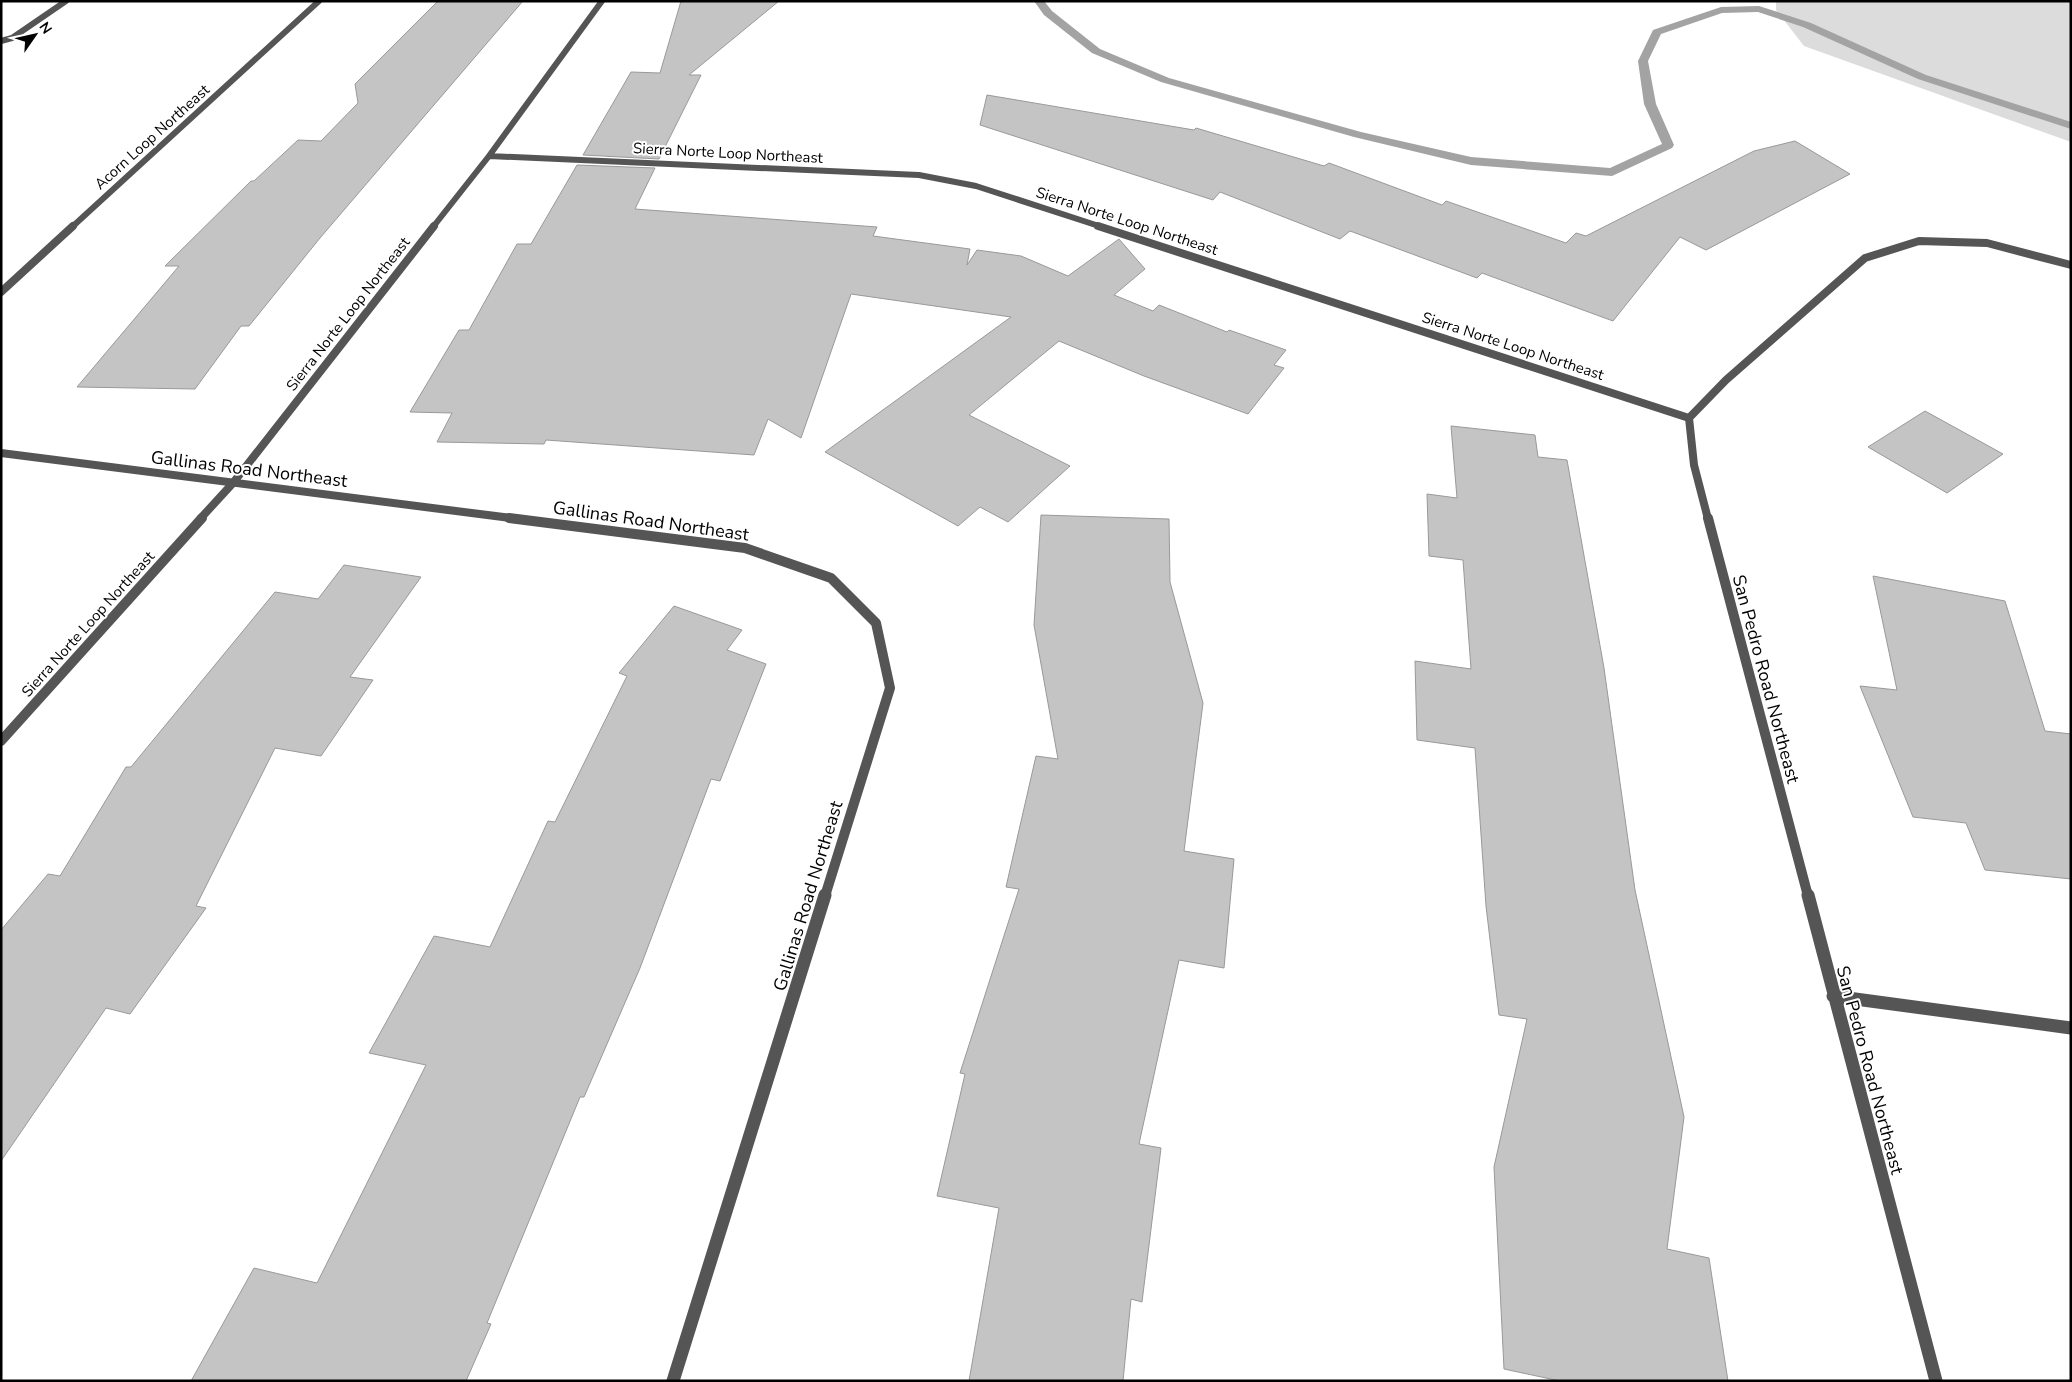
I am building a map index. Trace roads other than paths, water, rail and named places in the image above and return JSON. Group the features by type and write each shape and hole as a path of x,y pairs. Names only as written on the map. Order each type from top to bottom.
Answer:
{"street":[{"path":"1,41 12,38 66,1"},
{"name":"Acorn Loop Northeast","path":"1,292 319,1"},
{"path":"489,156 507,134 602,1"},
{"name":"Sierra Norte Loop Northeast","path":"1,740 233,483 489,156 919,175 976,186 1689,418"},
{"path":"1689,418 1726,380 1865,258 1919,241 1939,241 1987,243 2071,265"},
{"name":"San Pedro Road Northeast","path":"1689,418 1694,465 1936,1381"},
{"name":"Gallinas Road Northeast","path":"1,454 745,548 831,578 876,624 890,688 673,1381"},
{"path":"1833,996 2071,1028"}],"waterway":[{"path":"1039,1 1048,13 1096,51 1165,80 1358,135 1471,161 1612,172 1668,145 1650,104 1643,61 1657,32 1721,10 1759,9 1807,25 1922,77 2071,126"}]}
